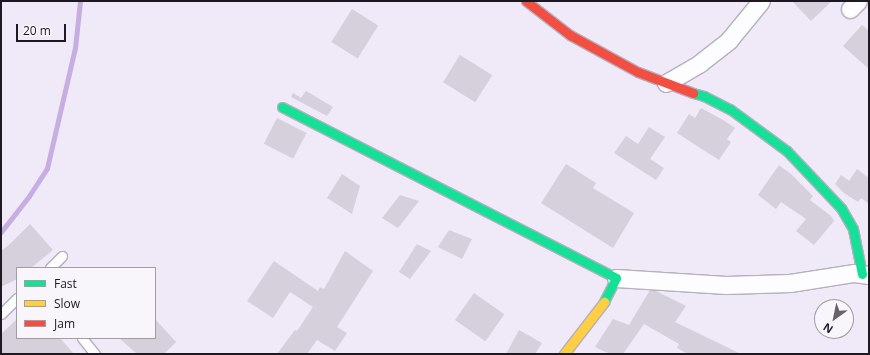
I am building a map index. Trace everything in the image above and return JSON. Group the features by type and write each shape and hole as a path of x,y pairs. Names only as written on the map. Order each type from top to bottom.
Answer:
{"street":[{"path":"282,107 616,278 726,285 790,283 854,273 866,274 853,229 841,208 787,152 730,108 704,96 638,72 570,35 526,1"},
{"path":"666,83 700,63 729,40 761,1"},
{"path":"564,354 602,305 613,287 616,278"}],"lane":[{"path":"51,267 62,256"},
{"path":"1,314 16,299"},
{"path":"83,339 95,354"}],"building":[{"path":"792,1 832,1 811,21"},
{"path":"352,9 378,25 358,59 331,42"},
{"path":"862,25 869,31 869,69 843,46"},
{"path":"460,55 492,75 475,102 443,82"},
{"path":"306,91 333,107 327,116 291,97 293,93 301,98"},
{"path":"701,108 735,128 727,139 731,142 719,160 677,133 689,114 695,118"},
{"path":"277,118 306,133 293,159 264,144"},
{"path":"649,127 665,137 650,159 664,168 656,180 614,153 626,136 638,144"},
{"path":"566,164 596,183 593,188 634,213 613,248 541,203"},
{"path":"779,165 791,174 813,196 810,200 831,216 834,221 814,245 796,231 806,219 781,202 776,209 758,195"},
{"path":"857,169 869,178 869,204 861,198 858,202 844,193 835,184 841,175 849,181"},
{"path":"342,174 360,186 352,214 327,198"},
{"path":"400,195 419,201 398,228 382,218"},
{"path":"30,224 53,250 32,267 16,267 16,280 1,287 1,251"},
{"path":"449,230 472,239 462,259 438,247"},
{"path":"417,244 431,251 410,279 399,272"},
{"path":"345,251 373,271 337,327 347,333 335,351 317,340 307,354 277,354 295,330 297,331 313,307 290,292 273,318 247,301 274,261 318,291 320,287 324,289"},
{"path":"650,290 654,290 686,306 675,322 741,354 688,354 677,348 679,344 644,324 623,354 610,354 595,347 613,319 629,325"},
{"path":"474,293 504,314 485,341 455,320"},
{"path":"16,320 16,339 61,339 74,354 1,354 1,334"},
{"path":"156,320 176,342 164,354 137,354 120,339 156,339"},
{"path":"519,330 542,343 535,354 506,354"}],"waterway":[{"path":"1,232 29,196 47,168 75,48 80,1"}],"traffic: fast":[{"path":"693,93 704,96 730,109 787,151 841,208 853,229 862,274"},
{"path":"282,107 616,278 604,302"}],"traffic: slow":[{"path":"564,354 604,302"}],"traffic: jam":[{"path":"526,1 570,35 638,72 693,93"}]}
